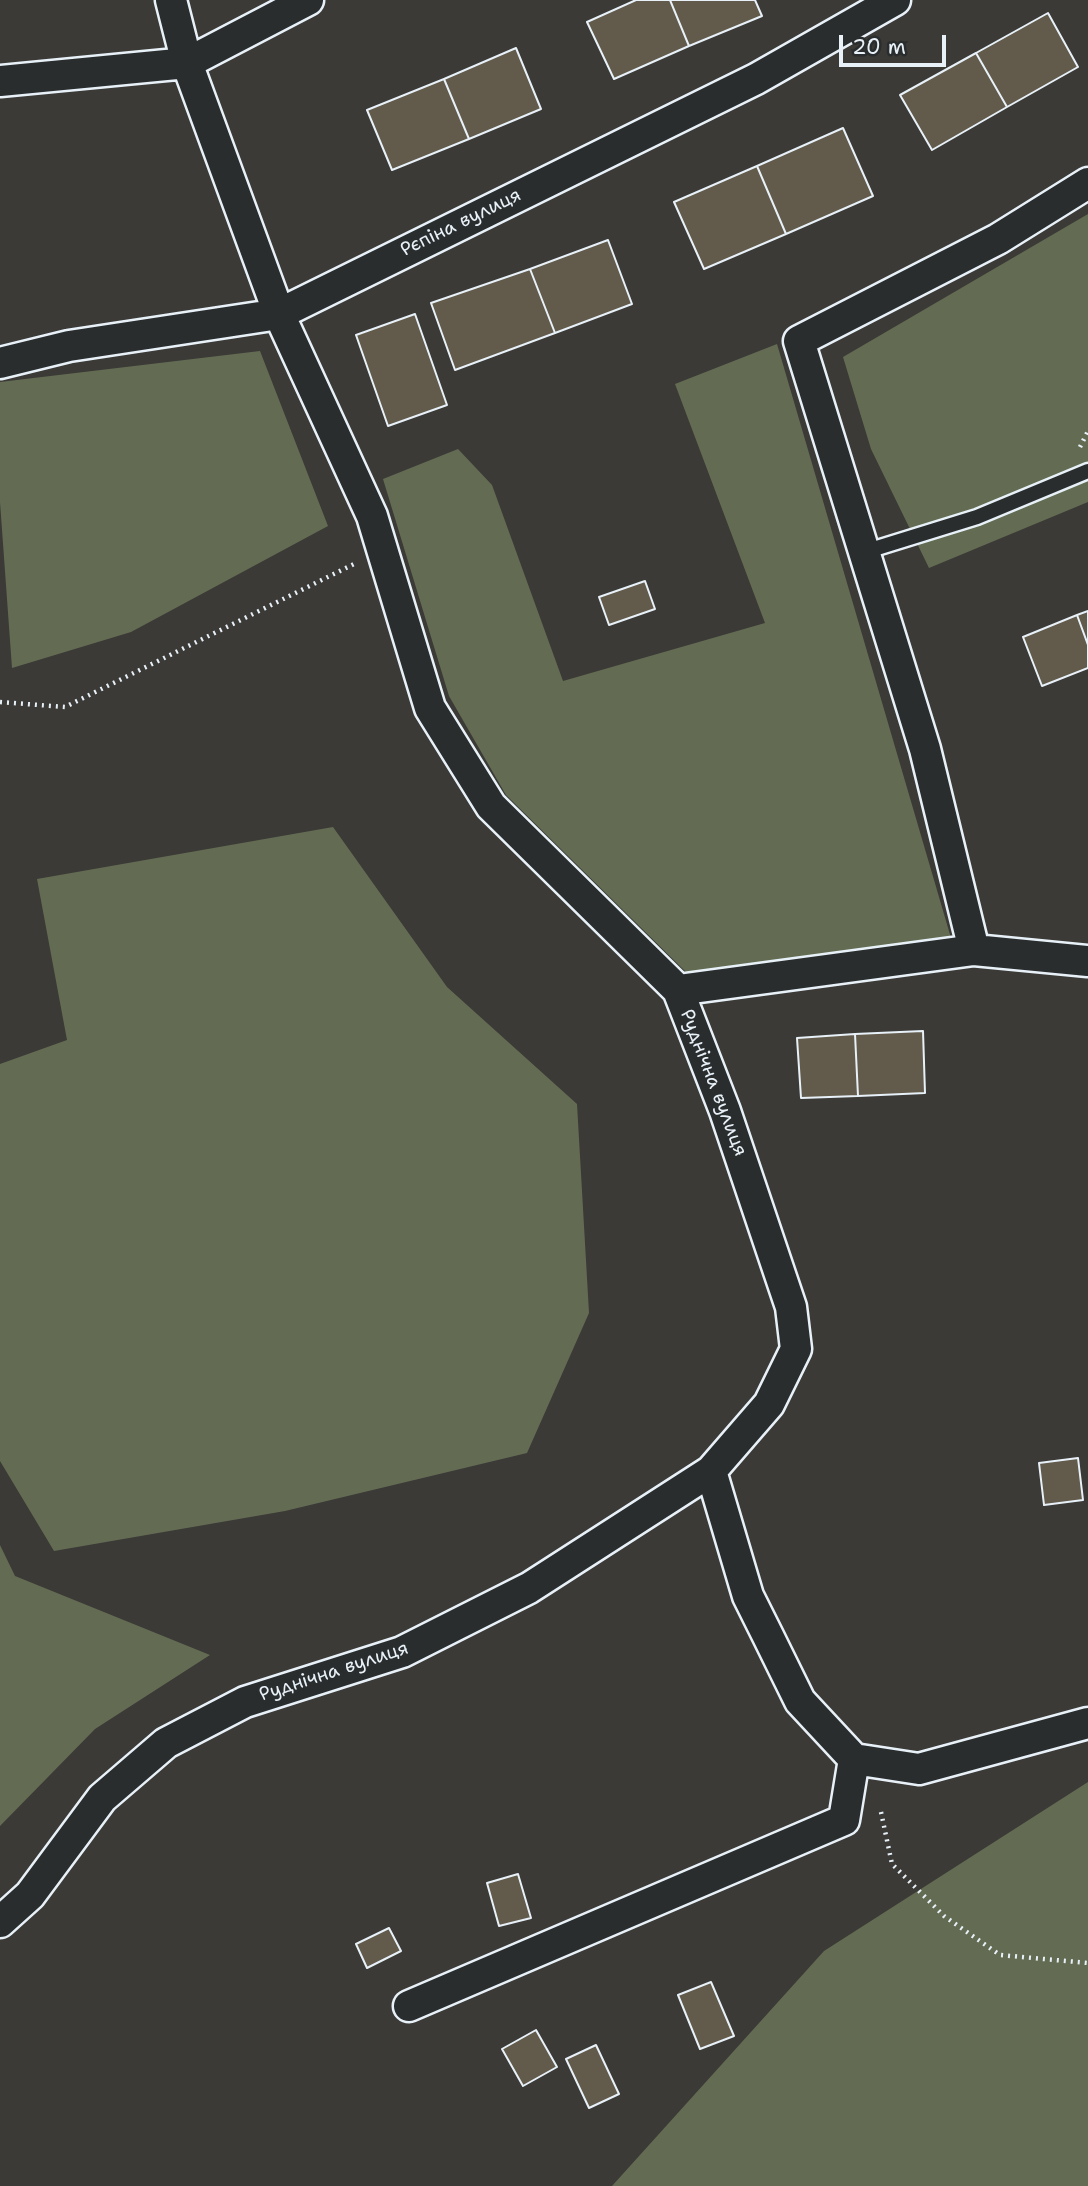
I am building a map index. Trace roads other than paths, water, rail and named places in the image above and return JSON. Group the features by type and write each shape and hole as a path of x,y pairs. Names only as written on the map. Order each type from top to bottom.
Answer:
{"street":[{"path":"171,0 187,63 279,314 372,516 430,708 491,806 678,990"},
{"path":"0,81 187,63 308,0"},
{"name":"Рєпіна вулиця","path":"0,363 69,346 279,314 756,79 895,0"},
{"path":"974,950 925,749 799,341 998,239 1088,183"},
{"name":"Руднічна вулиця","path":"0,1922 30,1895 102,1798 166,1744 245,1702 402,1652 529,1588 711,1471 769,1404 796,1349 791,1307 726,1111 678,990 974,950 1088,961"},
{"path":"711,1471 748,1596 778,1657 800,1701 854,1759 919,1769 1088,1723"},
{"path":"409,2007 844,1820 854,1759"}],"lane":[{"path":"864,552 977,517 1088,471"}]}
